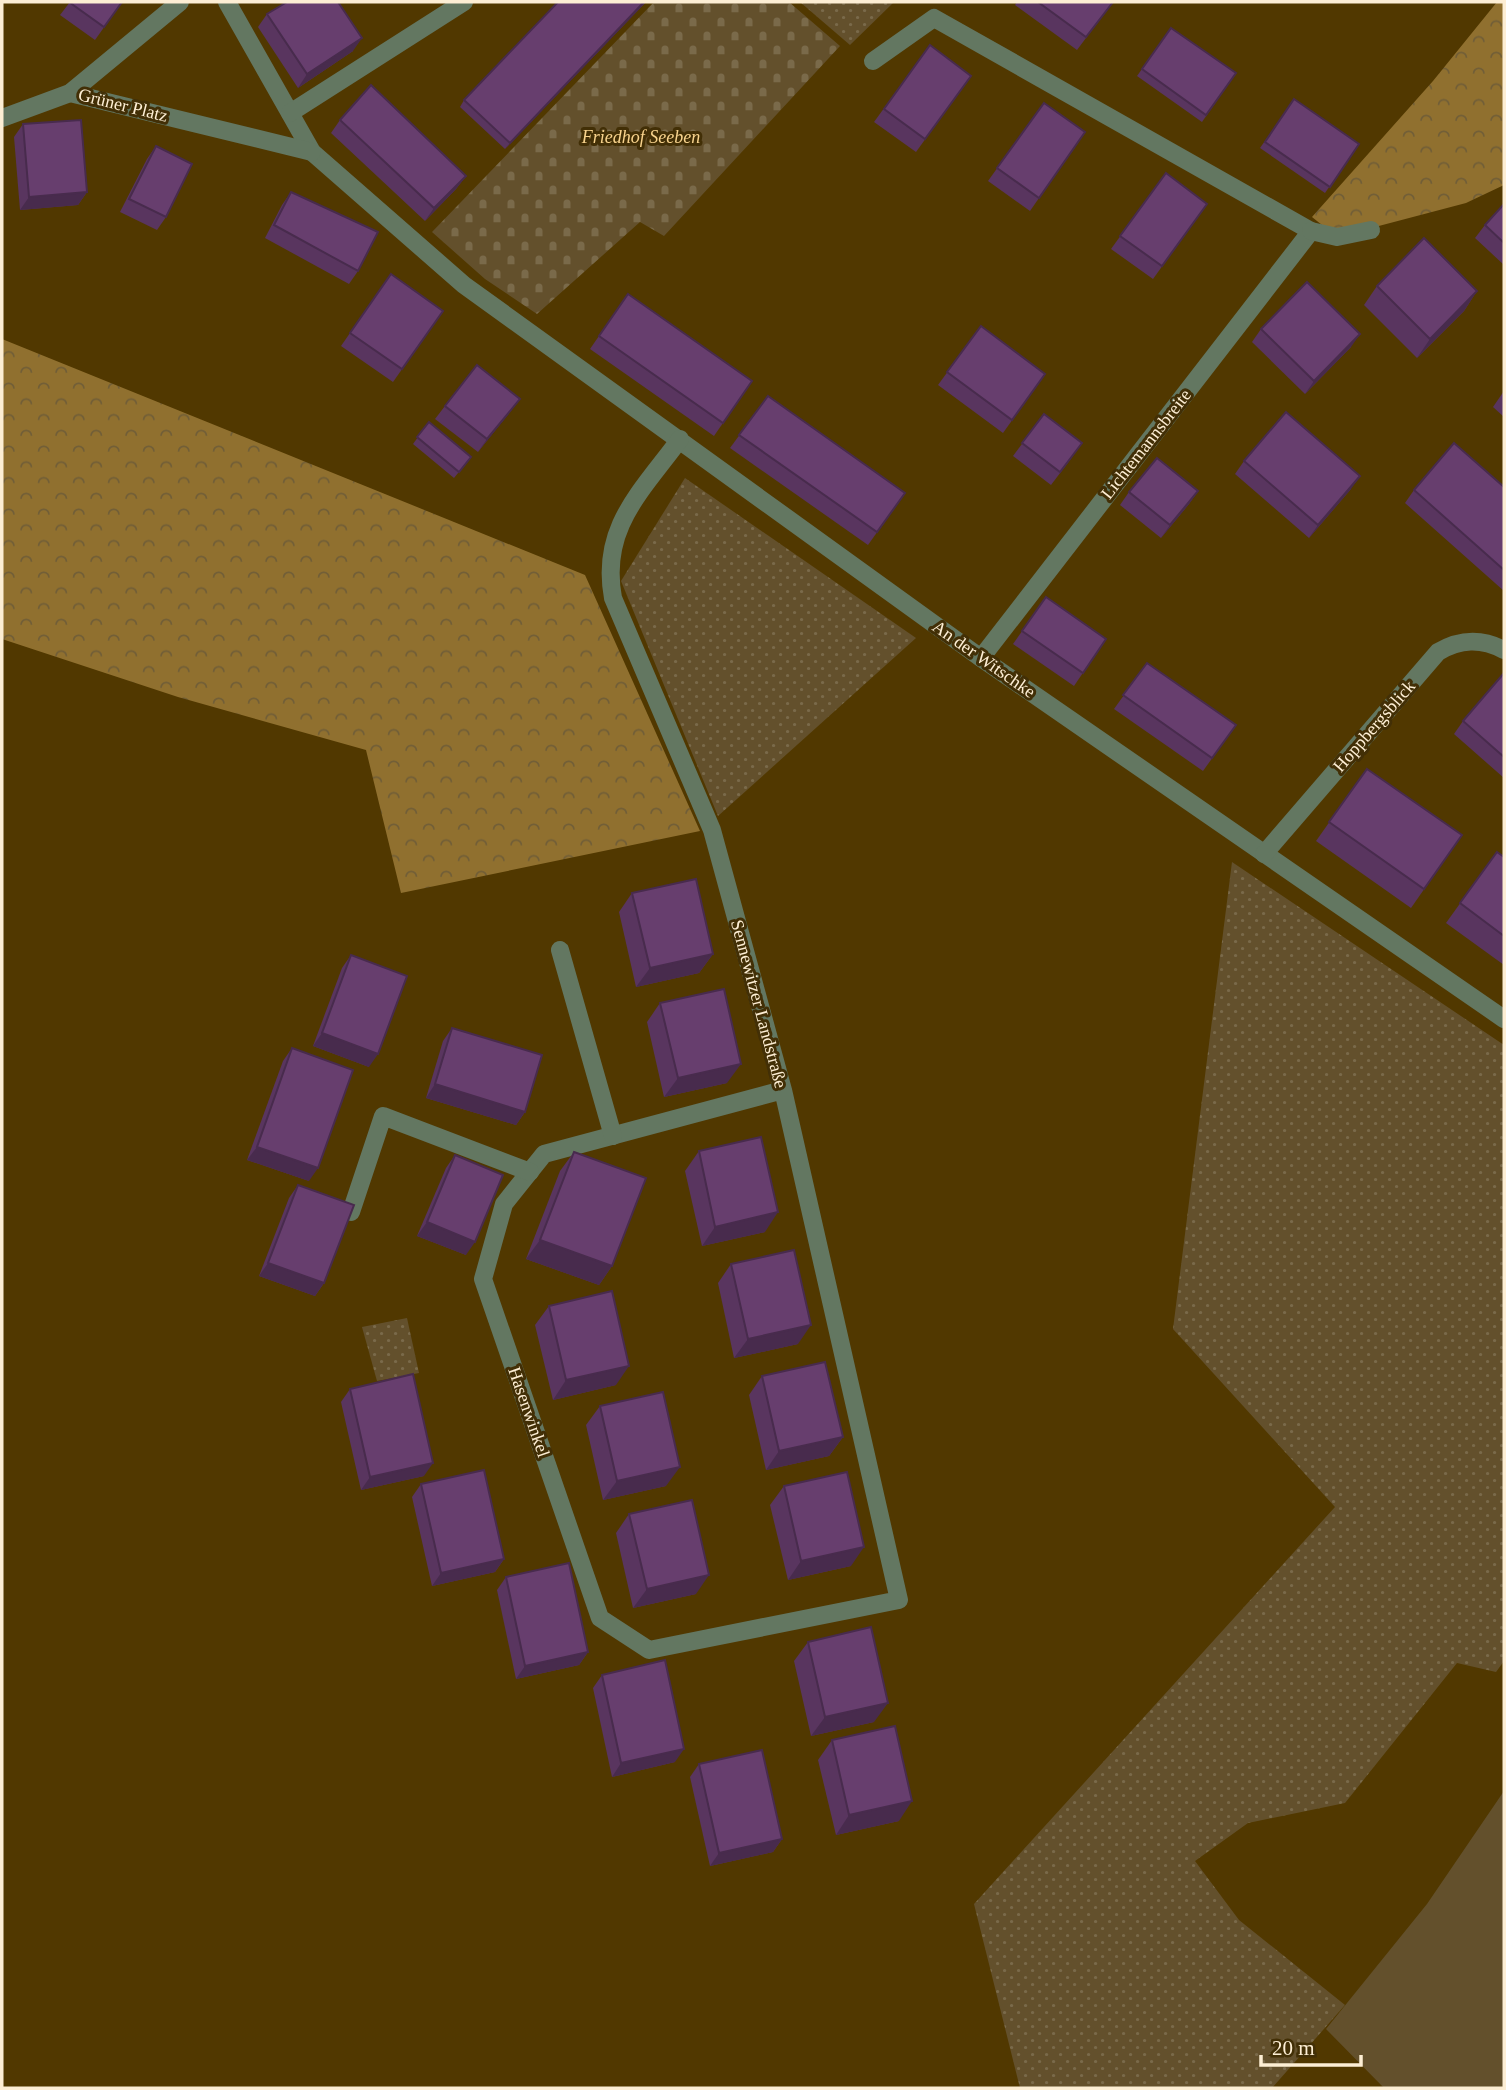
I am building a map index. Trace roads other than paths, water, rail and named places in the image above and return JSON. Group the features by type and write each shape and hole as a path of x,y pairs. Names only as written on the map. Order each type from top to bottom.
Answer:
{"street":[{"name":"Grüner Platz","path":"71,93 180,2"},
{"name":"Grüner Platz","path":"228,2 312,152 471,289"},
{"path":"290,113 464,2"},
{"path":"873,61 934,18 1311,231 1337,237 1371,230"},
{"name":"Grüner Platz","path":"71,93 312,152"},
{"path":"2,118 71,93"},
{"name":"Lichtemannsbreite","path":"981,658 1311,231"},
{"name":"An der Witschke","path":"471,289 981,658 1504,1019"},
{"name":"Sennewitzer Landstraße","path":"680,439 640,493 615,534 610,552 610,584 621,619 712,830 783,1090 899,1600"},
{"name":"Hoppbergsblick","path":"1264,854 1438,652 1461,641 1473,640 1504,650"},
{"path":"560,950 613,1136"},
{"name":"Hasenwinkel","path":"783,1090 544,1154 504,1204 483,1279 600,1618 649,1650 899,1600"},
{"path":"351,1212 383,1116 530,1172"}],"park label":[{"name":"Friedhof Seeben","path":"641,137"}]}
